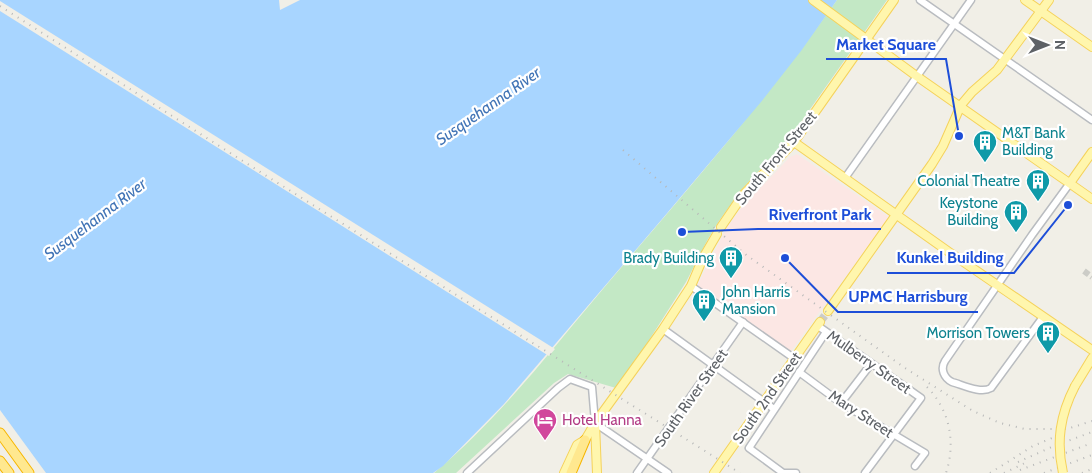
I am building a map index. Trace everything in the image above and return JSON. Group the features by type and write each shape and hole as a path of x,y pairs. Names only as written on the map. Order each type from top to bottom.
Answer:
{"highway":[{"path":"0,433 29,473"},
{"path":"571,473 585,440"},
{"path":"0,461 9,473"}],"main road":[{"path":"813,0 1092,199"},
{"name":"South Front Street","path":"564,473 577,445 585,440 691,286 703,258 744,195 794,142 865,38 894,0"},
{"path":"1025,0 1092,47"},
{"path":"828,311 942,146 961,106 1005,60 1049,0"},
{"path":"794,142 1092,350"},
{"path":"1070,183 1092,152"},
{"name":"South 2nd Street","path":"714,473 819,324"},
{"path":"1063,473 1059,446 1060,430 1065,409 1074,386 1092,358"},
{"path":"595,423 597,473"}],"street":[{"path":"920,0 1092,120"},
{"path":"845,178 970,0"},
{"path":"1043,317 991,388 981,390 948,380 942,371 945,361 1032,234 1070,183"},
{"path":"691,286 795,358"},
{"name":"South River Street","path":"637,473 743,322"},
{"name":"Mulberry Street","path":"819,324 826,332 921,398 893,435"},
{"path":"662,329 774,409"},
{"path":"796,473 783,473 749,448 826,332"},
{"path":"841,403 871,364"},
{"name":"Mary Street","path":"799,372 841,403 924,453 915,466"},
{"path":"467,473 570,379 592,387 595,423 668,473"},
{"path":"865,473 893,435"}],"shaded area":[{"path":"797,154 889,217 791,351 697,286 726,229 742,207 790,157"}],"green space":[{"path":"837,0 887,0 789,139 742,189 719,221 686,282 639,356 616,388 568,374 554,383 456,473 434,473 504,406 546,357 755,109"}],"water":[{"name":"Susquehanna River","path":"0,0 279,0 280,10 300,0 837,0 801,51 761,102 663,218 504,404 443,466 433,473 0,473"}],"pier":[{"path":"0,1 555,349 549,356 0,11"},
{"path":"0,410 46,473 0,473"}],"tunnel":[{"path":"1084,271 1092,277"},
{"path":"820,322 828,311"}],"railway":[{"path":"0,6 238,158 740,473"},
{"path":"623,150 745,254 905,368 973,411 1000,423 1025,429 1067,429 1092,421"},
{"path":"927,387 941,406 949,427 950,450 946,473"},
{"path":"1018,462 1092,432"},
{"path":"990,473 1033,446 1064,433"},
{"path":"1020,470 1092,443"},
{"path":"1044,473 1092,455"},
{"path":"1004,473 1025,463"},
{"path":"1082,473 1092,469"}],"place":[{"name":"Market Square","path":"959,136"},
{"name":"M&T Bank Building","path":"985,163"},
{"name":"Colonial Theatre","path":"1038,202"},
{"name":"Kunkel Building","path":"1068,205"},
{"name":"Riverfront Park","path":"682,232"},
{"name":"Keystone Building","path":"1016,233"},
{"name":"UPMC Harrisburg","path":"785,258"},
{"name":"Brady Building","path":"731,279"},
{"name":"John Harris Mansion","path":"704,322"},
{"name":"Morrison Towers","path":"1048,354"},
{"name":"Hotel Hanna","path":"545,441"}]}
